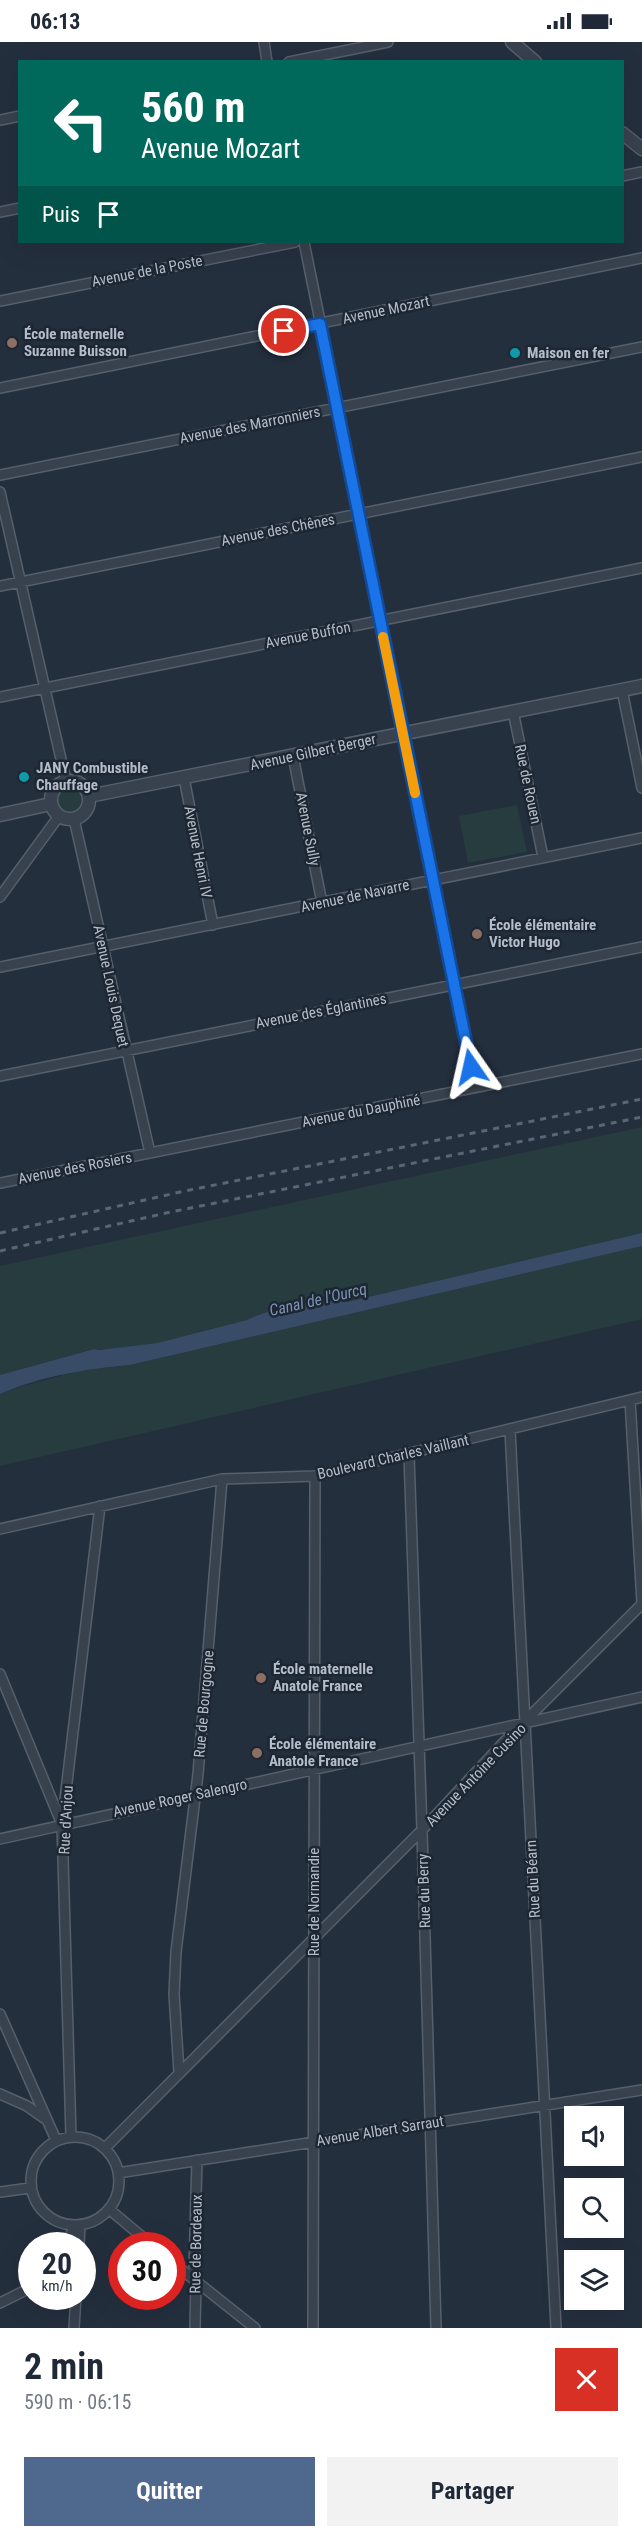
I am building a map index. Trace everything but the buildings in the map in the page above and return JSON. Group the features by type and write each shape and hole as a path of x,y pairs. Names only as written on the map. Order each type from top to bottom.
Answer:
{"street":[{"path":"264,42 267,60"},
{"path":"299,60 388,42"},
{"path":"512,42 533,60"},
{"path":"0,120 18,116"},
{"path":"624,135 642,150"},
{"path":"624,176 642,172"},
{"path":"0,212 18,208"},
{"name":"Avenue de la Poste","path":"0,301 290,243"},
{"path":"304,243 475,1087"},
{"name":"Avenue Mozart","path":"0,388 642,258"},
{"name":"Avenue des Marronniers","path":"0,475 642,346"},
{"name":"Avenue des Chênes","path":"0,586 642,457"},
{"path":"0,492 66,781"},
{"name":"Avenue Buffon","path":"0,697 642,568"},
{"name":"Avenue Gilbert Berger","path":"89,796 642,686"},
{"path":"622,690 642,788"},
{"name":"Rue de Rouen","path":"513,711 543,857"},
{"name":"Avenue Sully","path":"293,756 322,903"},
{"name":"Avenue Henri IV","path":"184,778 213,925"},
{"path":"72,780 83,786 89,796 87,808 74,819 59,816 51,804 53,789 66,781 72,780"},
{"path":"0,815 51,804"},
{"path":"0,897 59,816"},
{"name":"Avenue Louis Dequet","path":"74,819 150,1153"},
{"name":"Avenue de Navarre","path":"0,967 642,838"},
{"name":"Avenue des Églantines","path":"0,1076 642,947"},
{"name":"Avenue du Dauphiné","path":"150,1153 642,1054"},
{"name":"Avenue des Rosiers","path":"0,1183 150,1153"},
{"name":"Boulevard Charles Vaillant","path":"0,1530 222,1479 315,1476 642,1397"},
{"path":"630,1400 642,1604"},
{"name":"Rue du Béarn","path":"510,1430 556,2328"},
{"name":"Rue du Berry","path":"409,1455 436,2328"},
{"name":"Rue de Normandie","path":"313,2328 315,1476"},
{"name":"Rue de Bourgogne","path":"179,2072 174,1994 176,1952 196,1795 222,1479"},
{"name":"Rue d'Anjou","path":"71,2136 62,1824 100,1506"},
{"name":"Avenue Antoine Cusino","path":"105,2148 422,1830 504,1742 525,1724 642,1604"},
{"path":"0,1674 62,1824"},
{"name":"Avenue Roger Salengro","path":"0,1839 642,1697"},
{"path":"0,2014 56,2140"},
{"name":"Avenue Albert Sarraut","path":"118,2173 642,2090"},
{"path":"0,2094 27,2106 46,2119"},
{"path":"71,2136 85,2138 105,2148 116,2164 118,2173 117,2195 109,2209 101,2217 78,2225 56,2221 44,2213 35,2202 30,2188 30,2174 35,2160 44,2148 56,2140 71,2136"},
{"name":"Rue de Bordeaux","path":"195,2328 197,2160"},
{"path":"0,2192 30,2188"},
{"path":"109,2209 136,2232"},
{"path":"74,2232 78,2225"},
{"path":"78,2225 78,2232"},
{"path":"186,2273 255,2328"},
{"path":"0,2303 18,2294"},
{"path":"74,2328 75,2310"}],"green space":[{"path":"70,785 81,789 85,800 81,811 70,815 59,811 55,800 59,789"},
{"path":"517,805 527,852 468,863 459,816"},
{"path":"642,1127 642,1233 347,1302 311,1302 282,1308 247,1320 157,1343 93,1349 0,1375 0,1266"},
{"path":"642,1246 642,1319 0,1466 0,1394 9,1390 78,1371 130,1365"}],"water":[{"path":"642,1233 642,1246 130,1365 80,1371 48,1378 0,1394 0,1375 94,1349 157,1343 247,1320 282,1308 311,1302 347,1302"}],"railway":[{"path":"0,1233 180,1192 642,1099"},
{"path":"0,1251 166,1213 642,1117"}],"slow traffic":[{"path":"383,637 415,793"}],"place":[{"name":"École maternelle Suzanne Buisson","path":"12,343"},
{"name":"Maison en fer","path":"515,353"},
{"name":"JANY Combustible Chauffage","path":"24,777"},
{"name":"École élémentaire Victor Hugo","path":"477,934"},
{"name":"École maternelle Anatole France","path":"261,1678"},
{"name":"École élémentaire Anatole France","path":"257,1753"}],"route":[{"path":"284,331 320,324 471,1067"}],"water label":[{"name":"Canal de l'Ourcq","path":"318,1299"}]}
